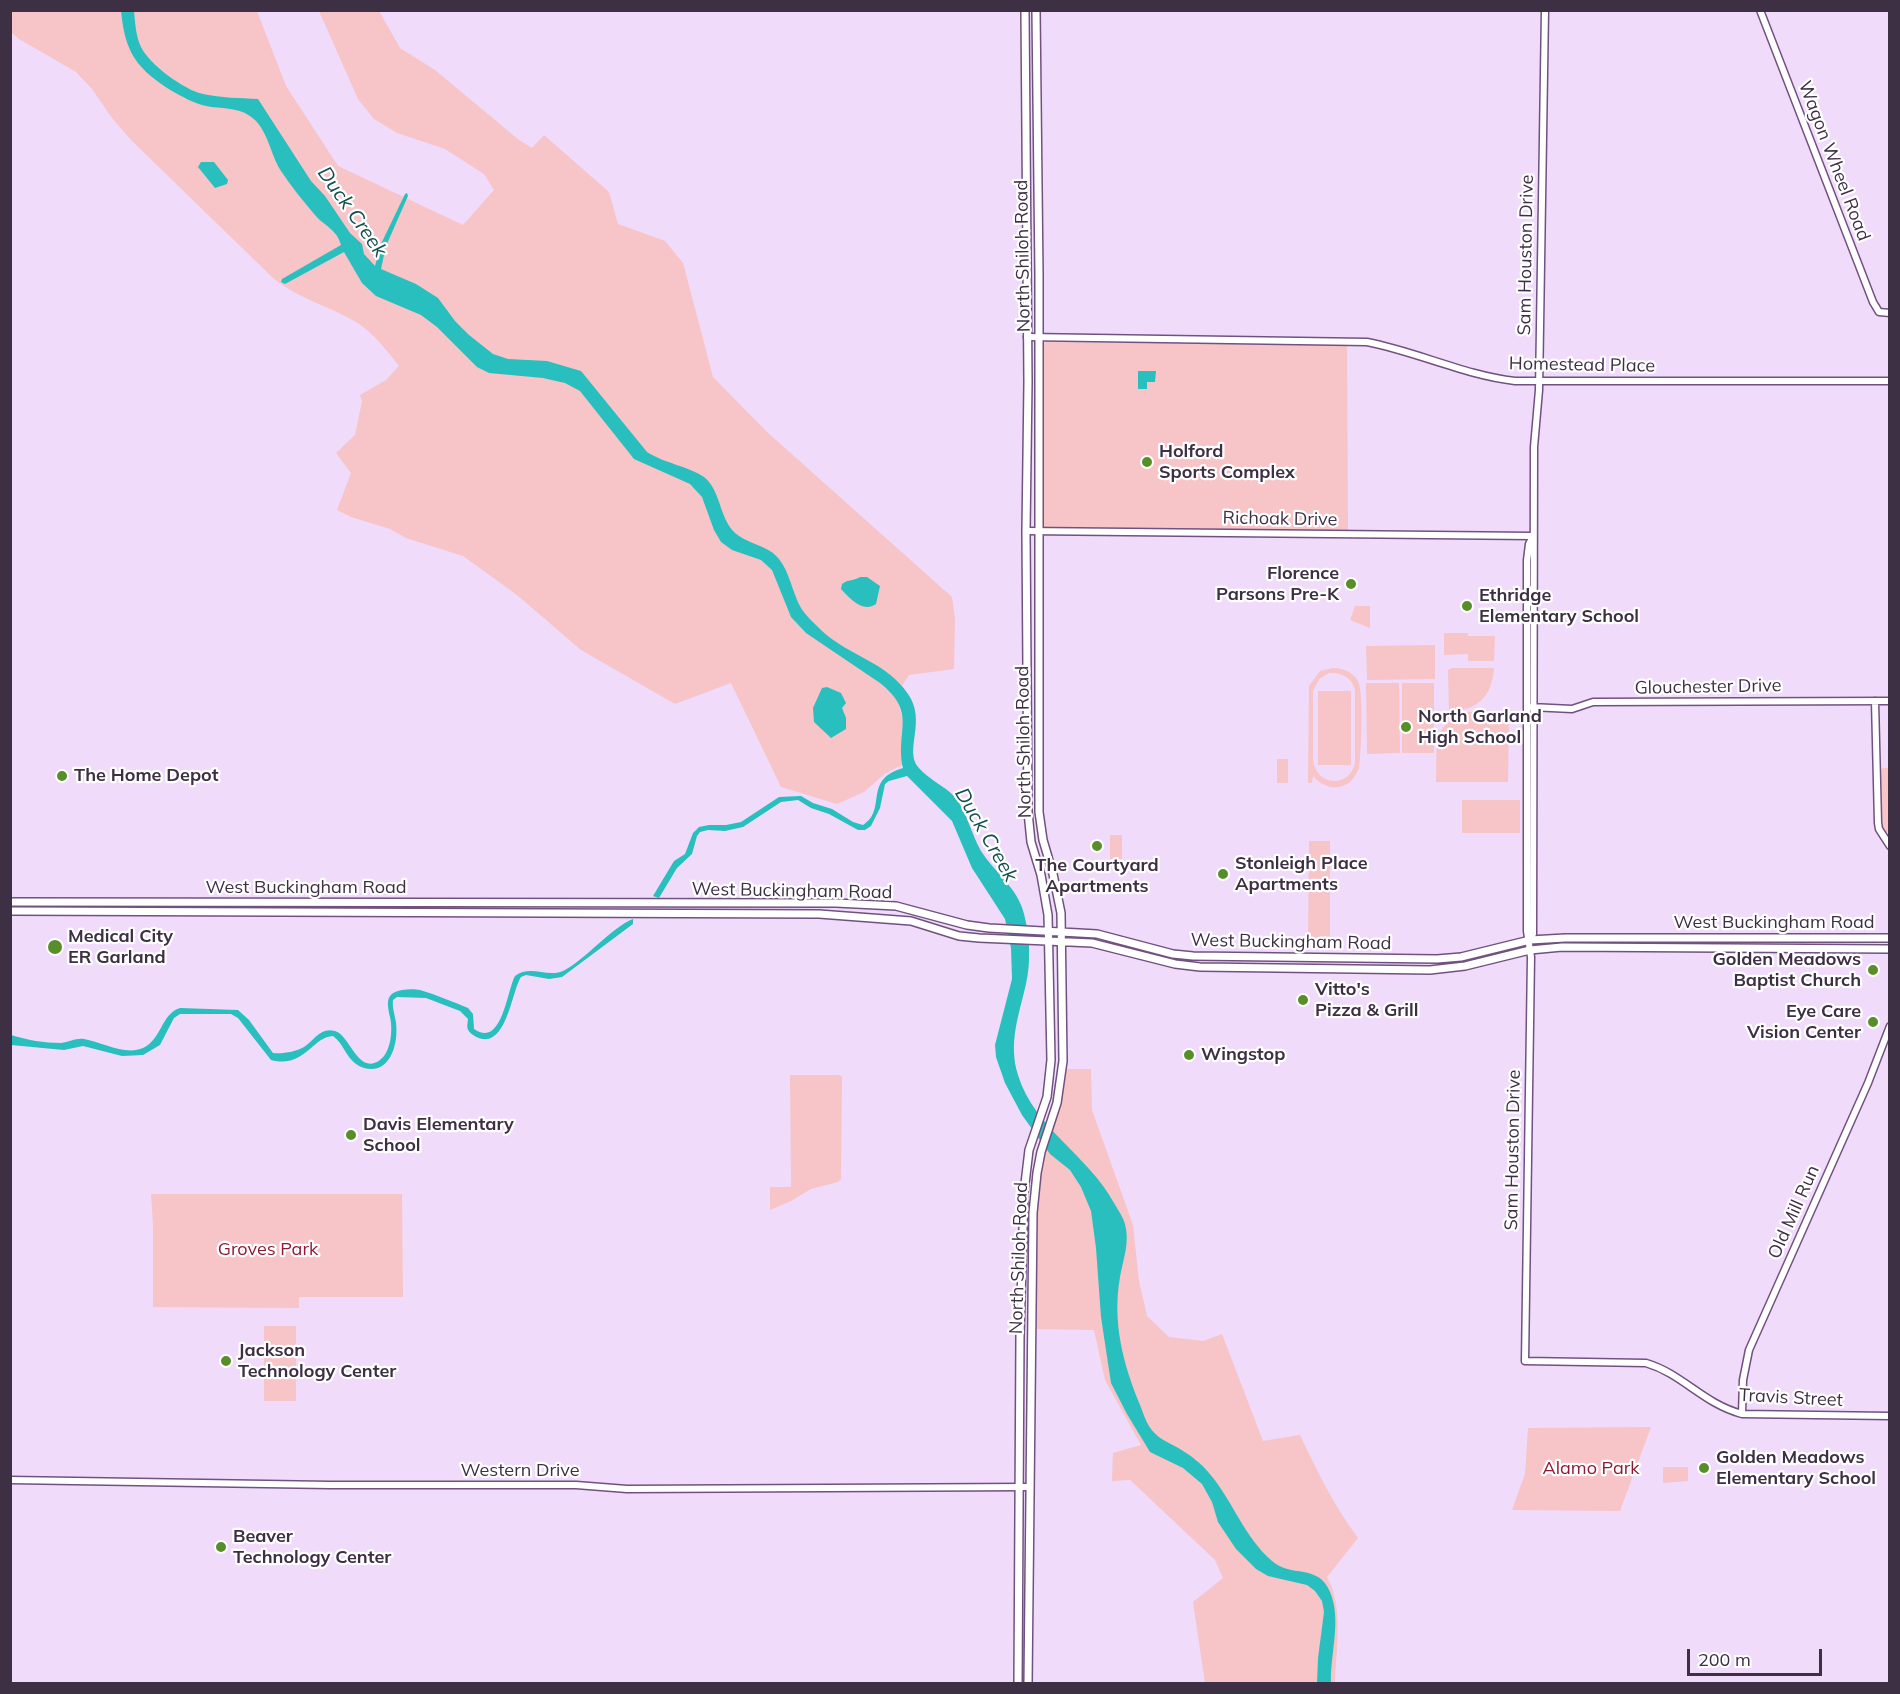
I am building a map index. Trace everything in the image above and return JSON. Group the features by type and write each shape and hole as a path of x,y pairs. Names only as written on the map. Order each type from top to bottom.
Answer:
{"main road":[{"name":"North Shiloh Road","path":"1018,1683 1018,1487 1024,1192 1029,1150 1045,1102 1051,1060 1047,903 1031,842 1028,812 1025,10"},
{"name":"North Shiloh Road","path":"1028,1683 1033,1214 1041,1152 1057,1103 1063,1061 1063,940 1060,901 1043,840 1039,812 1036,10"},
{"path":"1027,446 1039,446"},
{"name":"West Buckingham Road","path":"10,902 836,903 896,906 967,925 1097,934 1193,957 1240,958 1450,959 1530,940 1588,937 1890,938"},
{"path":"157,902 157,912"},
{"path":"210,903 210,913"},
{"path":"589,904 593,913"},
{"name":"West Buckingham Road","path":"10,911 819,914 911,921 959,936 1063,940 1112,946 1188,966 1446,969 1472,965 1530,950 1562,947 1890,949"},
{"path":"1137,953 1140,944"},
{"path":"1471,955 1472,965"},
{"path":"1239,967 1240,958"},
{"path":"1413,960 1413,970"},
{"path":"1029,1150 1041,1152"},
{"path":"1020,1336 1032,1336"},
{"path":"1019,1447 1030,1447"}],"street":[{"name":"Sam Houston Drive","path":"1525,1361 1530,940 1533,934 1530,814 1534,447 1539,382 1545,10"},
{"name":"Wagon Wheel Road","path":"1760,10 1873,302 1879,312 1890,313"},
{"name":"Homestead Place","path":"1027,337 1367,342 1398,349 1461,371 1508,380 1539,382 1890,381"},
{"name":"Richoak Drive","path":"1026,531 1533,536"},
{"path":"1875,701 1878,823 1879,829 1890,846"},
{"name":"Glouchester Drive","path":"1531,707 1572,709 1593,702 1890,701"},
{"name":"Old Mill Run","path":"1742,1414 1743,1380 1749,1350 1868,1083 1890,1026"},
{"name":"Travis Street","path":"1525,1361 1646,1363 1674,1375 1703,1398 1742,1414 1890,1416"},
{"name":"Western Drive","path":"10,1480 600,1486 627,1489 1029,1487"}],"green space":[{"path":"10,11 257,11 286,86 338,166 463,225 494,190 484,174 445,149 397,133 374,119 358,99 319,11 379,11 400,48 435,70 519,140 532,148 544,135 609,192 618,224 665,241 683,263 713,377 767,432 952,597 955,619 954,669 909,675 896,695 907,734 904,764 886,773 864,792 837,804 781,787 731,683 675,704 581,650 517,595 463,556 406,538 390,529 351,517 337,510 351,473 336,453 355,435 362,401 360,395 386,380 399,366 380,342 363,326 293,292 273,278 131,140 76,72 11,32"},
{"path":"1046,342 1347,345 1348,532 1043,527 1041,525 1042,344"},
{"path":"1355,606 1370,606 1370,628 1350,620"},
{"path":"1444,633 1495,636 1494,661 1468,661 1468,654 1444,655"},
{"path":"1435,645 1435,679 1367,680 1366,646"},
{"path":"1333,668 1347,671 1356,678 1360,688 1362,723 1359,768 1351,781 1339,787 1326,785 1313,776 1312,783 1308,783 1309,686 1320,671","holes":["1333,673 1349,679 1355,690 1355,763 1352,771 1346,777 1333,781 1320,775 1315,769 1313,760 1313,691 1319,679"]},
{"path":"1452,668 1494,668 1490,687 1482,700 1468,708 1449,711 1448,670"},
{"path":"1366,683 1399,683 1400,753 1367,754"},
{"path":"1402,683 1434,683 1434,753 1402,753"},
{"path":"1318,691 1351,691 1351,765 1318,765"},
{"path":"1468,712 1509,713 1508,782 1436,782 1437,748 1441,731 1456,717"},
{"path":"1277,759 1288,759 1288,783 1277,783"},
{"path":"1883,768 1889,768 1889,832 1883,832 1880,824 1880,771"},
{"path":"1462,800 1520,800 1520,833 1462,833"},
{"path":"1110,835 1122,835 1122,859 1110,859"},
{"path":"1309,841 1330,841 1330,939 1308,939"},
{"path":"1066,1069 1091,1069 1092,1110 1133,1225 1139,1281 1147,1316 1169,1337 1203,1341 1222,1334 1263,1441 1300,1435 1319,1475 1358,1538 1327,1577 1336,1602 1337,1615 1335,1683 1205,1683 1193,1602 1223,1578 1215,1560 1130,1480 1112,1481 1113,1453 1141,1445 1105,1380 1094,1330 1034,1329 1037,1186 1042,1157 1056,1117"},
{"path":"790,1075 839,1075 842,1077 841,1179 838,1182 811,1189 770,1210 770,1187 791,1187"},
{"name":"Groves Park","path":"151,1194 402,1194 403,1297 299,1297 299,1308 153,1307"},
{"path":"264,1326 296,1326 296,1401 264,1401"},
{"name":"Alamo Park","path":"1651,1427 1620,1511 1512,1510 1525,1474 1528,1428"},
{"path":"1663,1467 1688,1467 1688,1481 1663,1483"}],"shaded area":[{"path":"121,11 134,11 137,34 145,54 177,82 203,94 258,99 311,181 325,196 350,233 362,244 364,254 375,266 381,244 407,193 408,196 386,246 381,269 416,284 438,298 455,321 493,354 508,359 547,361 581,371 647,452 698,474 710,483 732,530 744,539 770,551 779,559 786,570 801,608 822,631 890,674 908,694 916,714 914,760 926,775 954,796 966,816 981,851 1017,896 1024,914 1028,931 1028,976 1014,1040 1015,1063 1026,1094 1036,1111 1103,1186 1124,1221 1126,1244 1118,1294 1118,1326 1124,1358 1145,1419 1159,1437 1188,1454 1206,1470 1225,1495 1246,1530 1272,1561 1287,1569 1319,1577 1325,1583 1330,1592 1335,1614 1331,1683 1317,1683 1324,1612 1322,1601 1315,1591 1307,1585 1268,1576 1256,1569 1236,1549 1218,1522 1212,1502 1202,1484 1183,1468 1150,1452 1111,1383 1101,1317 1091,1211 1081,1187 1070,1170 1050,1154 1022,1115 1005,1083 996,1057 995,1045 1012,979 1011,948 1005,919 972,868 952,821 907,776 885,784 880,808 871,826 865,830 858,830 798,800 781,802 743,827 725,831 700,832 692,854 677,868 659,898 653,896 674,861 685,854 693,833 699,827 741,822 779,797 801,796 863,825 874,811 879,787 883,780 891,773 903,768 902,713 892,694 880,683 806,633 791,617 772,570 761,560 732,550 721,542 702,497 690,484 634,459 580,391 565,383 543,378 489,373 477,367 437,327 421,315 376,296 362,283 344,252 285,284 281,282 282,279 341,245 337,235 315,215 285,177 265,134 256,121 240,111 206,106 188,100 160,83 142,67 130,49"},
{"path":"201,162 214,162 228,180 227,184 215,188 198,167"},
{"path":"1138,371 1156,371 1155,382 1147,382 1147,389 1138,389"},
{"path":"867,577 880,586 876,604 866,607 857,604 841,589 844,582"},
{"path":"827,687 841,693 846,703 842,708 846,718 846,729 831,738 814,722 813,708 822,688"},
{"path":"633,919 633,924 562,977 549,979 526,975 521,977 506,1020 493,1037 484,1039 469,1032 468,1019 460,1011 426,998 397,997 393,1000 396,1029 394,1049 388,1061 375,1069 364,1068 356,1064 333,1036 319,1041 300,1057 282,1062 271,1060 238,1018 231,1014 180,1014 174,1018 160,1045 143,1055 122,1056 83,1046 64,1050 11,1045 11,1035 55,1043 84,1039 121,1049 136,1050 149,1044 169,1016 180,1008 238,1010 249,1020 273,1053 300,1049 322,1032 330,1030 340,1034 360,1059 372,1064 384,1056 389,1046 391,1028 388,999 396,991 420,990 468,1008 473,1014 474,1029 483,1033 491,1031 502,1015 515,976 527,971 552,973 565,970"}],"place":[{"name":"Holford Sports Complex","path":"1147,462"},
{"name":"Florence Parsons Pre-K","path":"1351,584"},
{"name":"Ethridge Elementary School","path":"1467,606"},
{"name":"North Garland High School","path":"1406,727"},
{"name":"The Home Depot","path":"62,776"},
{"name":"The Courtyard Apartments","path":"1097,846"},
{"name":"Stonleigh Place Apartments","path":"1223,874"},
{"name":"Medical City ER Garland","path":"55,947"},
{"name":"Golden Meadows Baptist Church","path":"1873,970"},
{"name":"Vitto's Pizza & Grill","path":"1303,1000"},
{"name":"Eye Care Vision Center","path":"1873,1022"},
{"name":"Wingstop","path":"1189,1055"},
{"name":"Davis Elementary School","path":"351,1135"},
{"name":"Jackson Technology Center","path":"226,1361"},
{"name":"Golden Meadows Elementary School","path":"1704,1468"},
{"name":"Beaver Technology Center","path":"221,1547"}],"water label":[{"name":"Duck Creek","path":"352,212"},
{"name":"Duck Creek","path":"986,835"}]}
